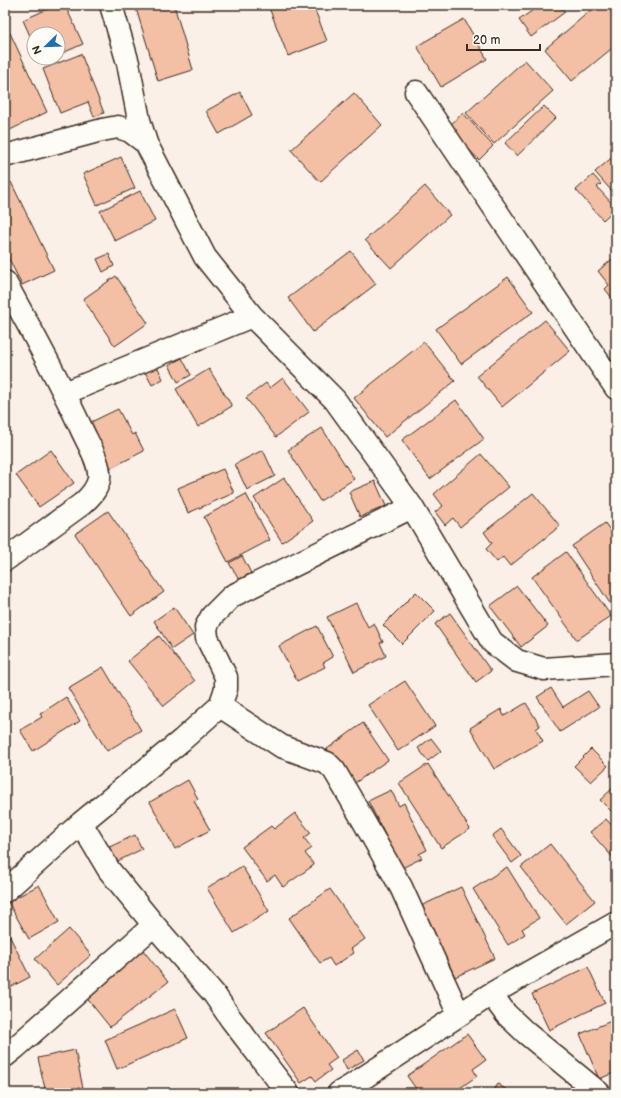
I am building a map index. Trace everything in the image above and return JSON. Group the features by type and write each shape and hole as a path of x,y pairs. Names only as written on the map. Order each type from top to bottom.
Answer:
{"street":[{"path":"111,5 128,63 139,120 146,143 205,257 252,316 335,400 412,507 492,642 517,661 544,670 616,664"},
{"path":"416,92 616,388"},
{"path":"5,156 118,127 130,131 146,143"},
{"path":"5,282 64,392 95,458 99,478 91,496 82,504 5,560"},
{"path":"64,392 252,316"},
{"path":"5,891 81,823 182,740 220,706 226,689 226,677 207,638 206,627 212,616 232,596 412,507"},
{"path":"220,706 281,746 327,763 334,770 401,887 459,1015"},
{"path":"81,823 109,870 154,925 214,994 231,1019 288,1093"},
{"path":"339,1093 491,994 616,922"},
{"path":"5,1056 154,925"},
{"path":"491,994 506,1014 526,1033 599,1093"}],"building":[{"path":"57,5 65,5 83,44 66,51 66,26 26,27 23,20"},
{"path":"135,5 174,5 193,70 158,81"},
{"path":"268,5 313,5 327,41 288,56"},
{"path":"540,5 559,5 565,12 531,37 519,20"},
{"path":"597,5 614,5 616,7 616,45 572,81 545,49"},
{"path":"464,19 487,59 441,87 417,46"},
{"path":"10,33 47,112 10,130 5,118 5,36"},
{"path":"81,54 104,113 94,117 88,102 60,113 43,69 51,66 66,66 66,60"},
{"path":"525,60 553,91 494,144 466,113"},
{"path":"240,92 252,115 219,134 206,111"},
{"path":"354,93 382,125 320,182 291,150"},
{"path":"544,106 556,118 517,156 505,143"},
{"path":"463,113 493,146 479,160 448,127"},
{"path":"616,154 616,196 595,172"},
{"path":"121,157 135,188 97,205 83,174"},
{"path":"593,175 601,184 597,187 616,208 603,220 576,190"},
{"path":"11,182 54,270 22,285 5,251 5,185"},
{"path":"425,186 450,215 391,268 365,240"},
{"path":"140,191 155,221 115,241 100,211"},
{"path":"351,251 376,284 313,332 288,298"},
{"path":"109,254 114,266 103,272 97,259"},
{"path":"616,256 616,303 605,289 609,285 598,271"},
{"path":"116,276 148,323 115,346 83,299"},
{"path":"508,277 533,312 461,364 436,329"},
{"path":"545,320 570,351 502,407 477,376"},
{"path":"424,342 455,381 385,437 354,398"},
{"path":"182,358 191,375 178,382 169,365"},
{"path":"157,366 163,379 152,385 145,372"},
{"path":"209,369 232,406 198,427 176,389"},
{"path":"283,378 309,412 276,437 246,398 266,383 270,388"},
{"path":"456,400 484,439 430,479 402,440"},
{"path":"118,409 132,435 135,433 144,451 107,470 85,425"},
{"path":"322,428 354,479 320,501 288,450"},
{"path":"51,450 74,483 39,507 16,475"},
{"path":"263,450 275,476 247,490 235,464"},
{"path":"481,454 509,487 460,527 453,518 445,525 435,512 443,506 434,494"},
{"path":"223,469 234,493 188,513 178,488"},
{"path":"284,478 313,521 282,542 254,498"},
{"path":"375,481 386,506 360,517 349,492"},
{"path":"533,493 560,526 510,566 503,557 497,562 486,549 492,543 484,532"},
{"path":"246,494 270,540 228,562 204,517"},
{"path":"108,511 164,592 131,616 75,534"},
{"path":"605,523 616,539 616,611 572,546"},
{"path":"566,552 611,616 577,640 532,577"},
{"path":"242,556 251,573 239,580 229,563"},
{"path":"517,586 548,626 521,647 490,606"},
{"path":"416,592 435,611 402,644 383,625"},
{"path":"356,603 368,627 374,623 383,642 380,643 386,656 354,672 327,617"},
{"path":"174,607 193,635 172,649 154,621"},
{"path":"450,613 491,671 476,682 435,624"},
{"path":"317,626 333,657 323,663 325,667 297,681 279,646"},
{"path":"159,636 195,681 164,706 128,661"},
{"path":"103,667 141,730 107,751 68,688"},
{"path":"405,681 435,726 398,751 368,705"},
{"path":"551,688 563,707 588,691 599,707 560,732 537,697"},
{"path":"66,697 80,721 33,751 20,730 42,717 40,714"},
{"path":"526,703 540,726 536,729 543,741 494,769 470,728 501,709 504,716"},
{"path":"363,723 388,760 352,785 327,749"},
{"path":"431,738 441,751 428,761 418,748"},
{"path":"591,749 608,766 591,782 574,766"},
{"path":"428,764 470,829 441,848 399,783"},
{"path":"188,780 198,799 194,801 210,830 175,849 150,802"},
{"path":"614,787 616,789 616,816 600,800"},
{"path":"391,790 399,806 404,803 427,850 419,854 422,858 402,868 368,801"},
{"path":"295,813 311,833 304,838 312,848 305,853 314,865 283,887 275,875 267,881 242,847 271,826 274,829"},
{"path":"606,819 616,830 616,861 590,832"},
{"path":"501,829 521,856 512,863 492,836"},
{"path":"135,835 142,849 108,866 101,851"},
{"path":"550,844 595,901 566,924 521,867"},
{"path":"242,866 269,911 234,933 207,888"},
{"path":"507,867 539,918 522,929 525,934 508,945 473,889"},
{"path":"39,885 59,922 29,939 8,902"},
{"path":"461,887 495,958 455,977 421,906"},
{"path":"330,889 365,939 351,949 354,953 334,966 329,958 320,963 289,918"},
{"path":"5,927 30,977 5,990"},
{"path":"69,929 91,955 57,985 35,959"},
{"path":"143,950 168,982 110,1027 85,996"},
{"path":"588,967 605,1003 549,1030 532,994"},
{"path":"303,1008 337,1058 327,1065 331,1070 316,1081 312,1076 301,1083 266,1033"},
{"path":"175,1009 188,1038 117,1069 105,1040"},
{"path":"616,1019 616,1072 599,1079 580,1034"},
{"path":"467,1034 486,1060 473,1069 477,1076 453,1093 419,1093 407,1076"},
{"path":"75,1050 84,1093 46,1093 38,1058"},
{"path":"358,1050 364,1060 347,1070 342,1060"},
{"path":"498,1084 511,1093 492,1093"}]}
